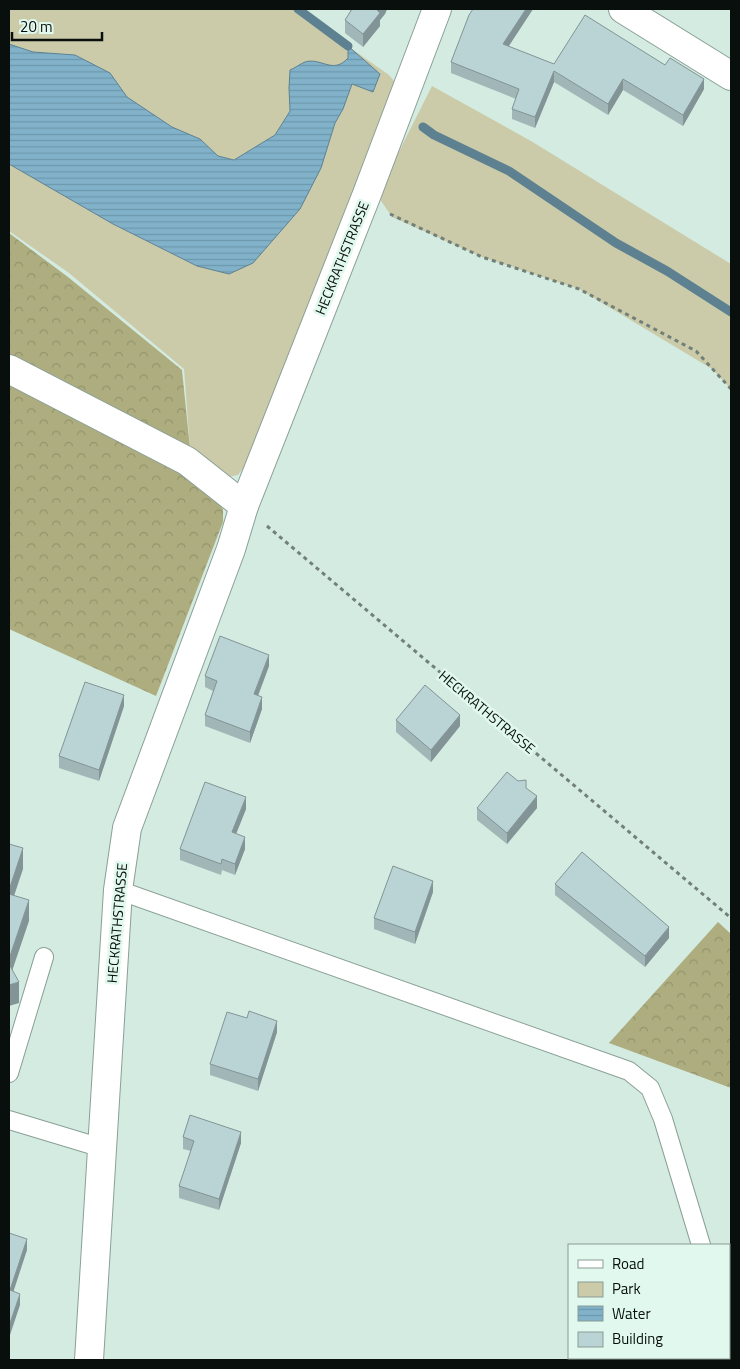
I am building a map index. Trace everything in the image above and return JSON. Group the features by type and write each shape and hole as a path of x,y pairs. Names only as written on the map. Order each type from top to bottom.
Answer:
{"street":[{"name":"HECKRATHSTRASSE","path":"89,1360 118,890 127,828 231,549 244,506 367,194 437,9"},
{"path":"625,9 731,76"},
{"path":"9,369 187,461 244,506"}],"lane":[{"path":"118,890 629,1071 650,1088 663,1119 701,1244"},
{"path":"9,1073 44,957"},
{"path":"9,1120 102,1148"}],"path":[{"path":"367,194 392,217 473,253 579,288 696,352 731,389"},
{"name":"HECKRATHSTRASSE","path":"244,506 731,918"}],"green space":[{"path":"9,9 295,9 389,75 399,87 251,458 238,475 227,477 190,448 184,369 69,273 9,231 9,164 113,224 197,266 335,123 343,109 352,84 348,47 348,58 342,65 336,66 307,61 289,88 290,110 275,135 234,160 218,156 200,139 172,127 127,97 110,73 75,55 33,52 9,44"},
{"path":"432,86 531,141 731,264 731,389 712,369 579,289 482,257 392,217 377,195"},
{"path":"9,233 68,277 182,370 190,448 215,499 223,509 223,522 156,696 9,629"},
{"path":"718,922 731,934 731,1088 609,1043"}],"water":[{"path":"9,44 33,52 75,55 110,73 127,97 172,127 200,139 218,156 234,160 275,135 290,111 290,70 311,61 332,65 343,63 348,58 348,46 380,74 373,92 352,84 343,109 335,123 321,168 300,209 253,263 229,274 197,266 113,224 9,164"}],"building":[{"path":"352,9 378,9 380,13 363,34 345,20"},
{"path":"473,9 526,9 503,44 554,64 585,15 665,65 670,58 704,79 683,115 623,79 608,104 554,71 535,117 512,109 519,89 451,62"},
{"path":"220,636 269,655 254,694 262,697 250,732 205,715 217,681 205,676"},
{"path":"85,682 124,695 99,770 59,756"},
{"path":"425,685 460,715 431,750 396,720"},
{"path":"507,772 518,781 526,780 526,788 537,796 507,833 477,808"},
{"path":"205,782 246,797 232,832 245,837 235,864 222,859 221,864 180,849"},
{"path":"9,844 23,848 9,890"},
{"path":"582,852 669,927 645,956 555,884"},
{"path":"393,866 433,881 415,932 374,918"},
{"path":"9,894 29,900 9,959"},
{"path":"9,964 19,982 9,985"},
{"path":"249,1011 277,1021 258,1079 210,1064 227,1012 247,1018"},
{"path":"190,1115 241,1132 219,1199 179,1186 194,1141 183,1137"},
{"path":"9,1233 27,1239 10,1290 20,1294 9,1326"},
{"path":"730,1316 731,1317 730,1346"},
{"path":"682,1359 726,1359 725,1360"}],"waterway":[{"path":"298,9 348,46"},
{"path":"423,127 434,135 509,171 616,243 667,271 731,312"}]}
